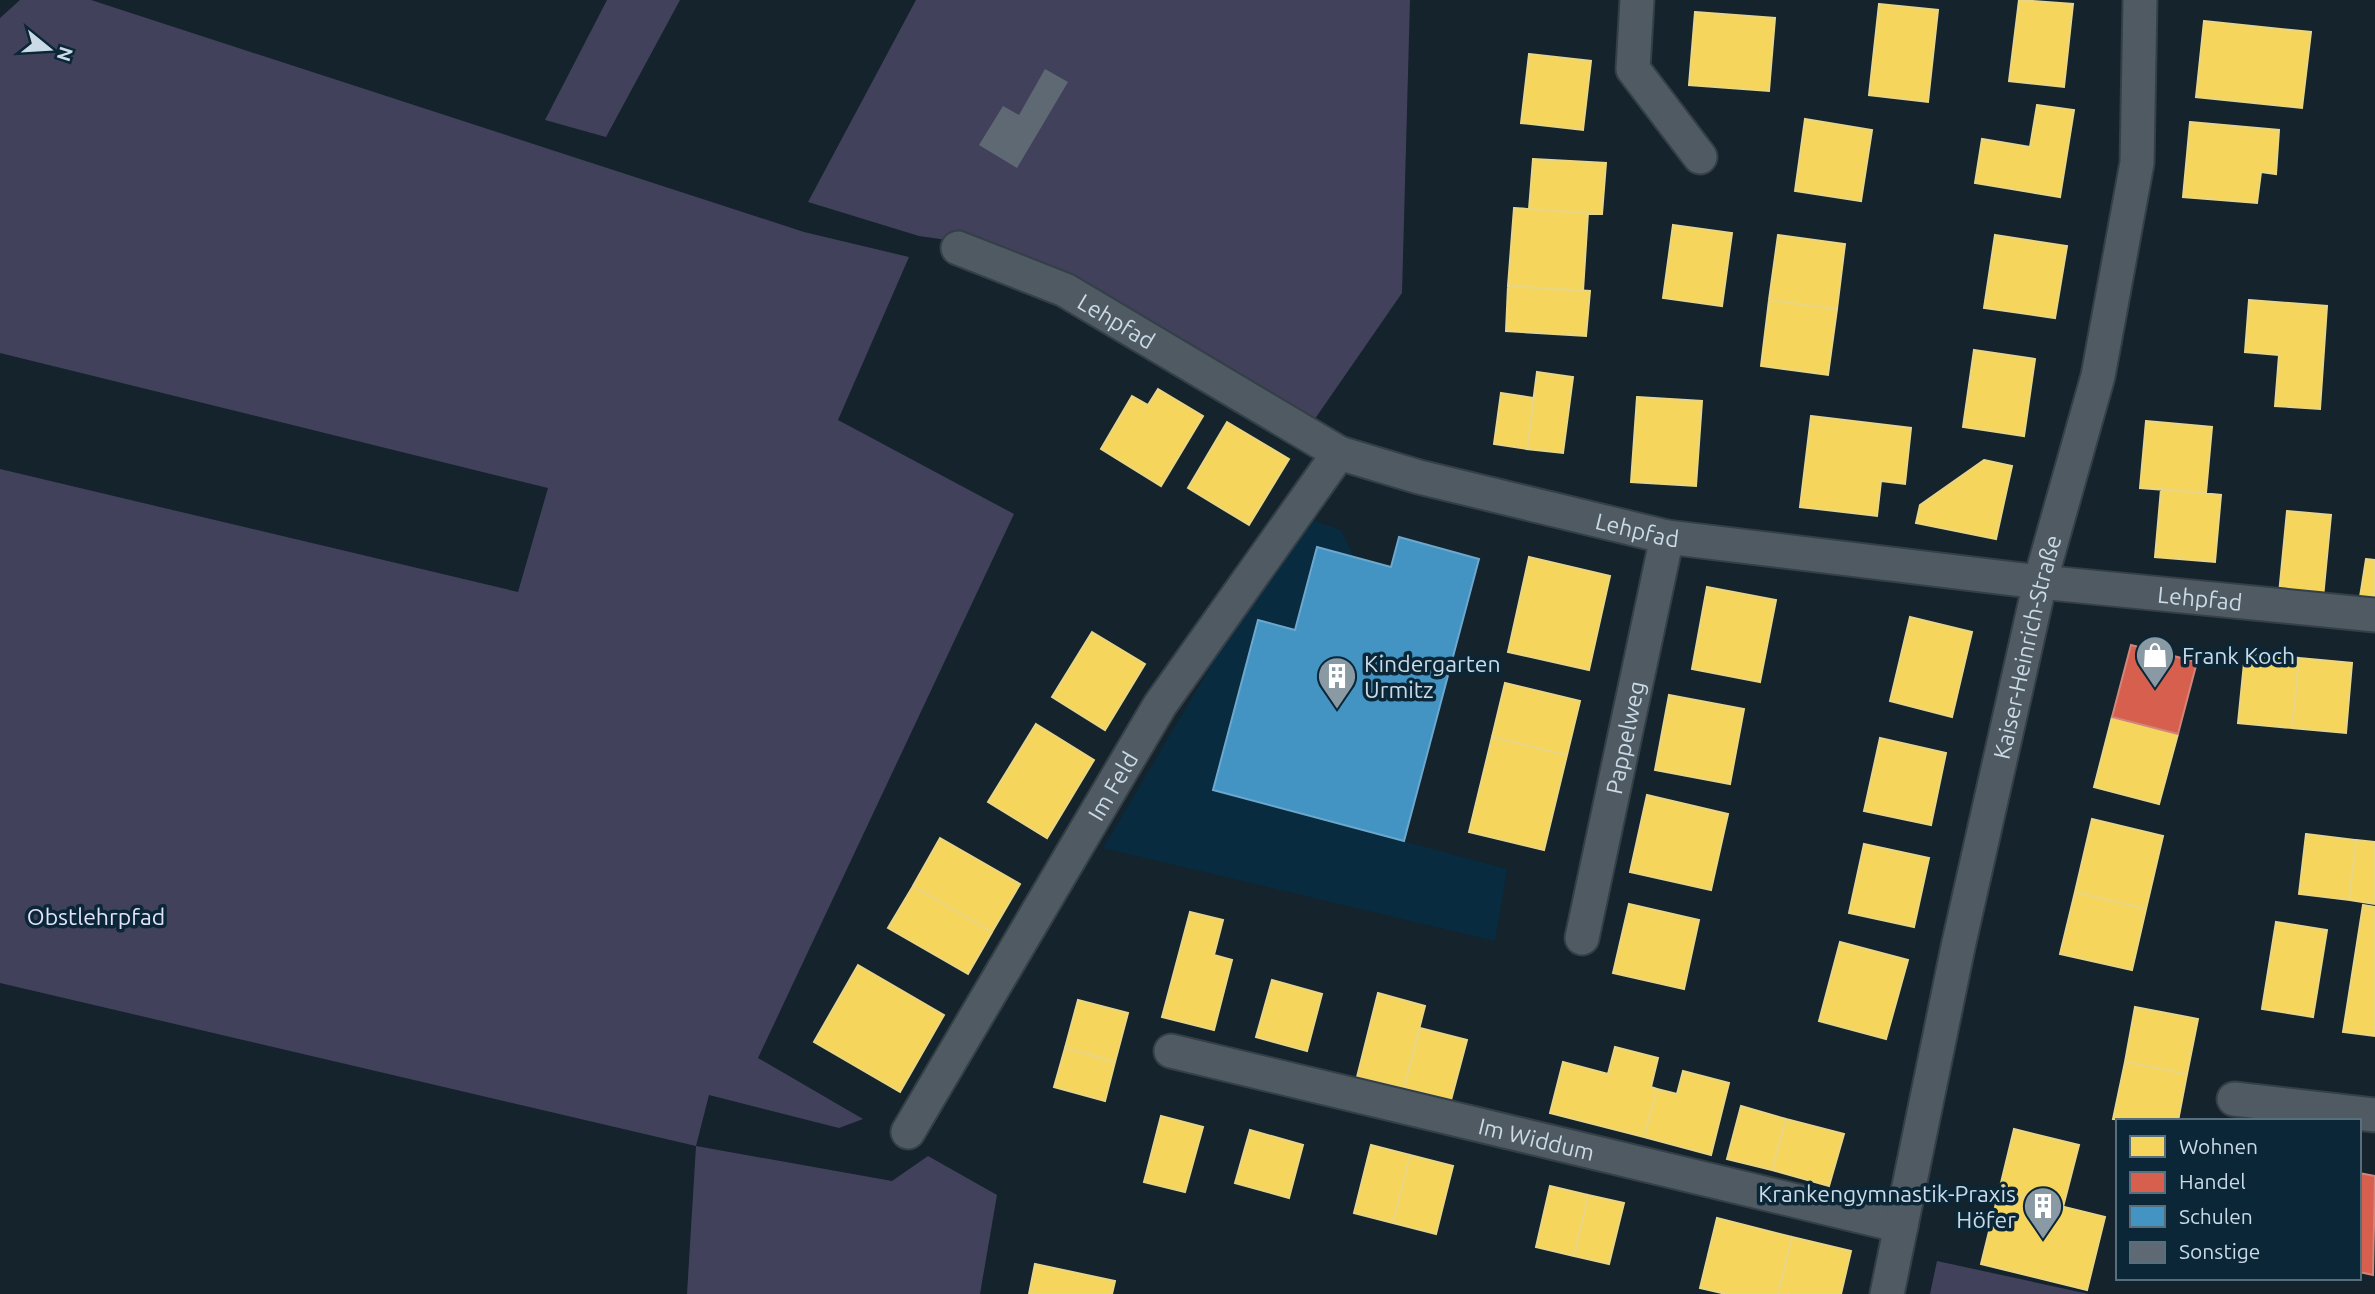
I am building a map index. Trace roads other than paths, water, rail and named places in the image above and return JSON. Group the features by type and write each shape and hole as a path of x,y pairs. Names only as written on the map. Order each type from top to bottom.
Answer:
{"street":[{"path":"1637,0 1633,69 1700,157"},
{"name":"Kaiser-Heinrich-Straße","path":"1886,1294 1958,947 2040,582 2098,376 2137,163 2140,0"},
{"name":"Lehpfad","path":"958,248 1065,290 1339,453 1419,477 1667,537 2040,582 2375,615"},
{"name":"Im Feld","path":"908,1132 1160,705 1339,453"},
{"name":"Pappelweg","path":"1582,937 1667,537"},
{"name":"Im Widdum","path":"1171,1051 1901,1226"},
{"path":"2234,1099 2375,1115"}],"place":[{"name":"Frank Koch","path":"2155,689"},
{"name":"Kindergarten Urmitz","path":"1337,710"},
{"name":"Krankengymnastik-Praxis Höfer","path":"2043,1240"}],"park label":[{"name":"Obstlehrpfad","path":"96,916"}]}
